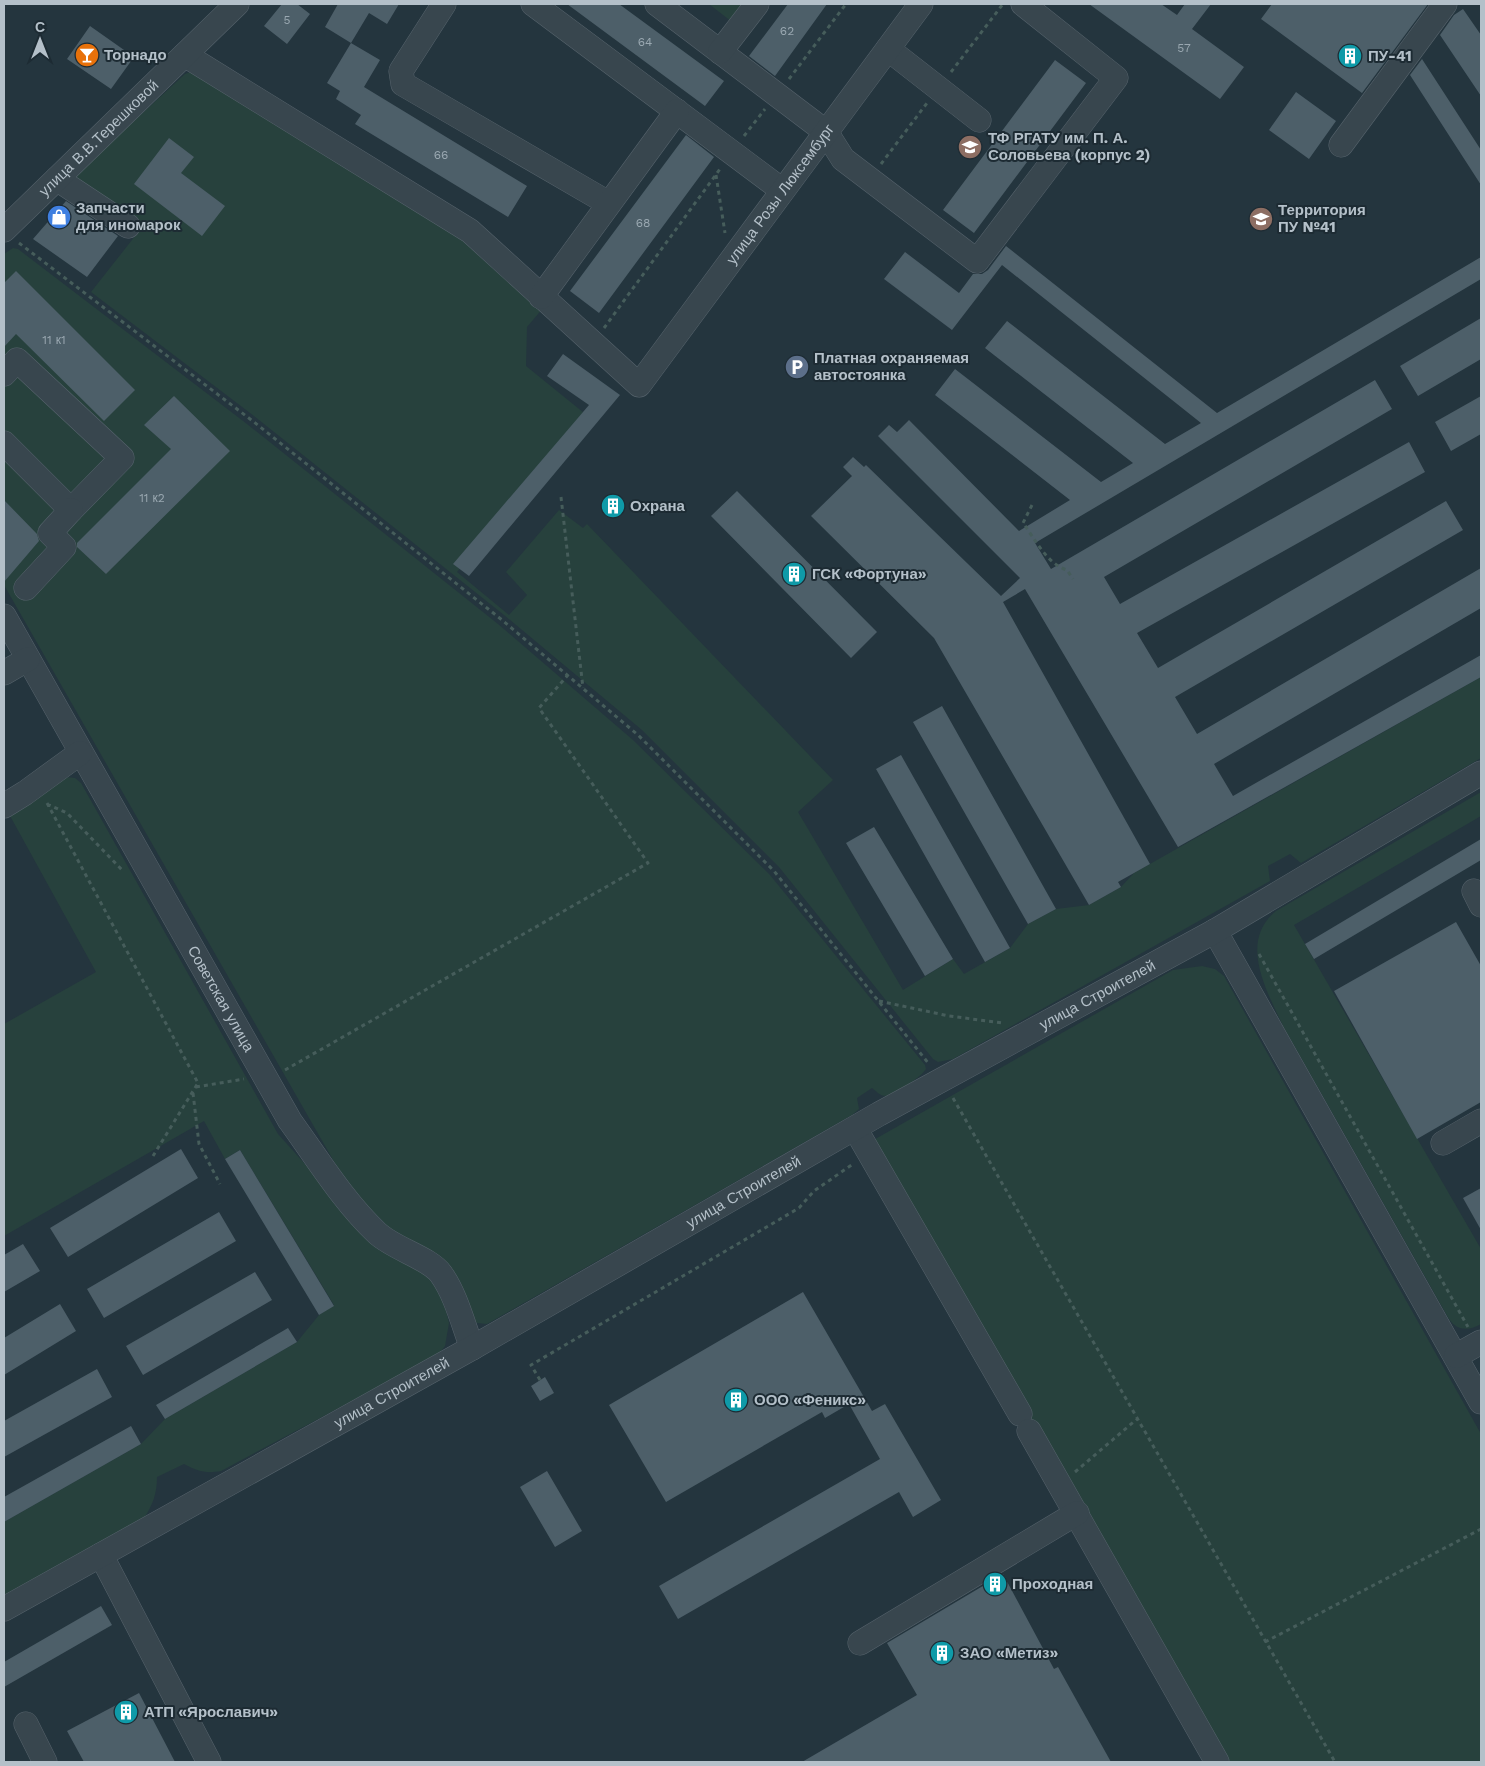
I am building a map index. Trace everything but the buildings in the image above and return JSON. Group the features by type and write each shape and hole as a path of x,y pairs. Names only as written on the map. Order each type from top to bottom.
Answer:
{"street":[{"name":"улица В.В.Терешковой","path":"15,231 185,55 237,4"},
{"path":"444,4 400,71 403,84 608,204"},
{"path":"533,4 782,190"},
{"path":"657,4 826,132 843,159 977,261 1116,78 1023,4"},
{"path":"720,52 757,4"},
{"name":"улица Розы Люксембург","path":"592,343 639,385 921,4"},
{"path":"1341,145 1445,4"},
{"path":"888,49 979,120"},
{"path":"185,55 470,231 592,343"},
{"path":"541,297 676,111"},
{"path":"62,183 128,226"},
{"path":"4,374 17,360 122,458 50,533 64,547 26,588"},
{"path":"4,443 71,510"},
{"name":"Советская улица","path":"4,616 290,1121 365,1221 390,1244 429,1264 440,1273 472,1348"},
{"path":"4,673 28,659"},
{"path":"4,806 37,794 80,753"},
{"name":"улица Строителей","path":"4,1609 472,1348 942,1080 1215,931 1481,773"},
{"path":"1215,931 1481,1402"},
{"path":"1442,1143 1481,1121"},
{"path":"856,1130 1077,1513 1217,1762"},
{"path":"1456,1356 1480,1343"},
{"path":"860,1643 1077,1513"},
{"path":"101,1555 209,1762"},
{"path":"26,1724 45,1762"}],"path":[{"path":"592,343 732,152 846,4"},
{"path":"716,174 730,261"},
{"path":"15,231 502,620 568,675 638,735 774,871 942,1080 1335,1762"},
{"path":"561,497 583,688"},
{"path":"1032,505 1023,523 1048,557 1057,567 1067,570 1073,579"},
{"path":"196,1087 266,1078 648,863 539,708 568,675"},
{"path":"37,794 67,813 128,876"},
{"path":"37,794 198,1083 153,1156"},
{"path":"1260,954 1480,1343"},
{"path":"878,1000 949,1016 1007,1024"},
{"path":"192,1092 199,1144 220,1184"},
{"path":"540,1380 531,1365 799,1208 814,1191 869,1154"},
{"path":"1060,1485 1137,1419"},
{"path":"1265,1642 1481,1529"}],"green space":[{"path":"709,4 746,4 732,22"},
{"path":"196,70 466,234 544,307 527,327 526,366 589,417 457,572 509,615 527,595 506,572 559,510 583,528 587,524 833,780 798,812 903,990 953,959 964,974 1010,948 1028,924 1056,909 1089,905 1121,887 1134,873 1481,677 1481,758 1301,863 1290,854 1268,866 1270,881 953,1059 938,1062 933,1059 779,867 642,730 504,615 254,416 91,292 143,226 70,180 185,74"},
{"path":"13,248 18,249 247,424 498,624 633,740 770,875 925,1065 926,1069 908,1085 890,1095 882,1095 872,1088 857,1098 859,1109 852,1115 487,1324 477,1323 374,1214 340,1172 4,585 4,254"},
{"path":"66,777 75,778 81,783 278,1134 385,1253 427,1275 441,1291 449,1323 445,1346 438,1355 221,1471 202,1471 184,1464 157,1477 154,1499 144,1518 4,1596 4,1522 141,1444 165,1419 297,1342 319,1315 334,1305 240,1150 225,1159 204,1121 4,1236 4,1024 96,972 9,814"},
{"path":"1481,792 1481,816 1294,925 1481,1249 1481,1324 1464,1329 1456,1326 1449,1319 1283,1026 1264,982 1257,952 1259,937 1265,923 1276,911"},
{"path":"1202,966 1215,969 1224,976 1481,1434 1481,1762 1225,1762 1080,1496 1063,1476 870,1142 1173,970"}],"place":[{"name":"Торнадо","path":"87,55"},
{"name":"ПУ-41","path":"1350,56"},
{"name":"ТФ РГАТУ им. П. А. Соловьева (корпус 2)","path":"970,147"},
{"name":"Запчасти для иномарок","path":"59,217"},
{"name":"Территория ПУ №41","path":"1261,219"},
{"name":"Платная охраняемая автостоянка","path":"797,367"},
{"name":"Охрана","path":"613,506"},
{"name":"ГСК «Фортуна»","path":"794,574"},
{"name":"ООО «Феникс»","path":"736,1400"},
{"name":"Проходная","path":"995,1584"},
{"name":"ЗАО «Метиз»","path":"942,1653"},
{"name":"АТП «Ярославич»","path":"126,1712"}]}
